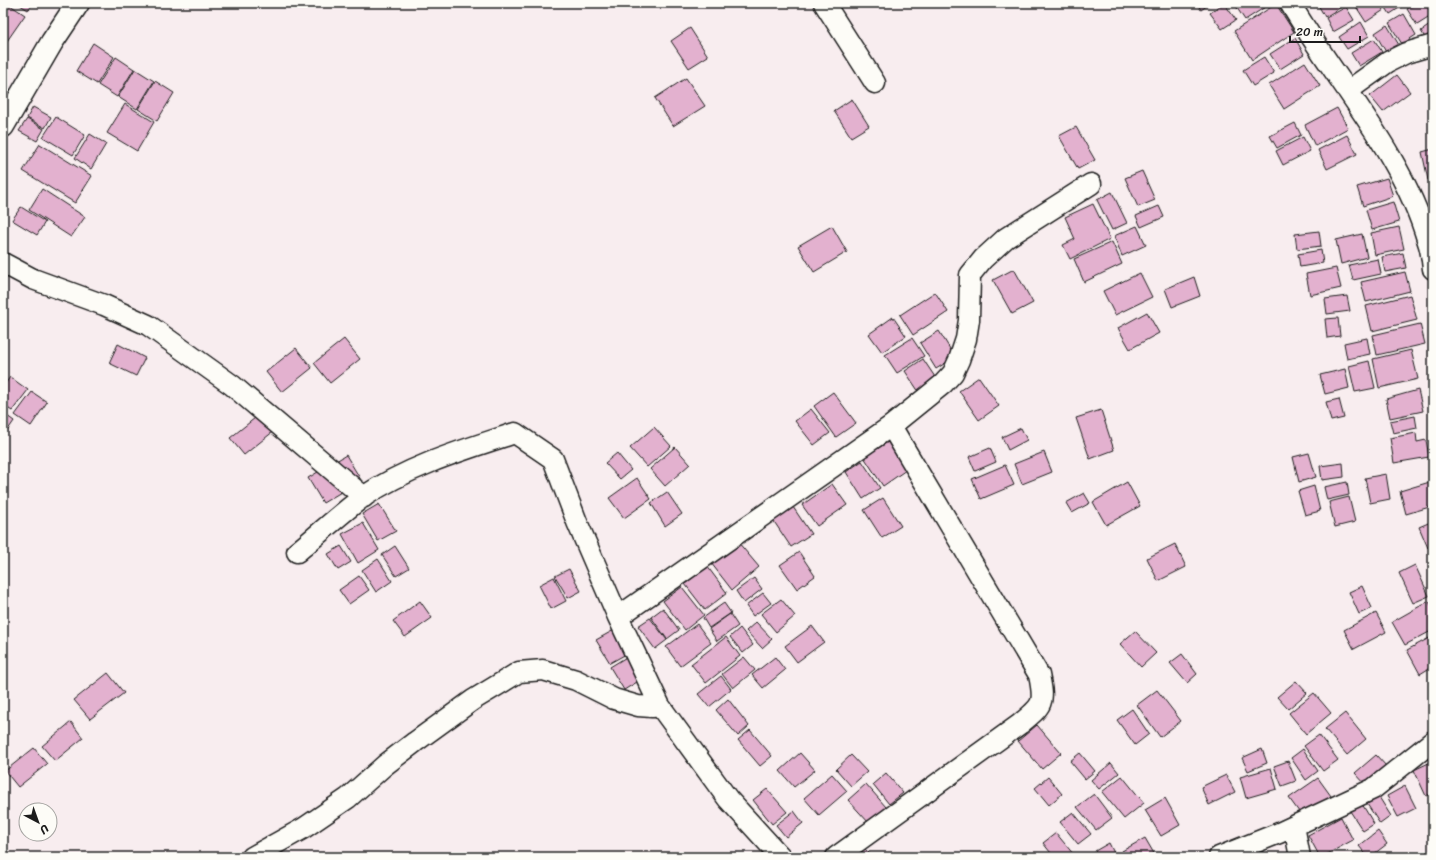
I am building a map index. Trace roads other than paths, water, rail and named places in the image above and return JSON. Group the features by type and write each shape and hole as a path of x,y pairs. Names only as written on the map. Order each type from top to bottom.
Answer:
{"main road":[{"path":"3,126 52,42 78,3"}],"street":[{"path":"824,3 875,83"},
{"path":"1290,3 1306,30 1349,90 1392,159 1415,204 1429,243 1433,268"},
{"path":"1349,90 1388,62 1406,53 1433,45"},
{"path":"618,617 891,426 943,384 953,373 966,338 969,320 970,275 983,259 1006,238 1091,184"},
{"path":"3,263 33,279 104,305 148,325 232,385 364,497"},
{"path":"836,857 1020,724 1042,703 1039,675 891,426"},
{"path":"297,552 364,497 398,477 434,460 515,433 553,458 577,522 618,617 660,706 728,799 781,857"},
{"path":"252,857 304,828 348,798 385,765 415,742 473,700 519,672 543,670 576,680 614,699 638,706 660,706"},
{"path":"1219,857 1294,826 1373,789 1433,741"},
{"path":"1294,826 1300,857"}]}
